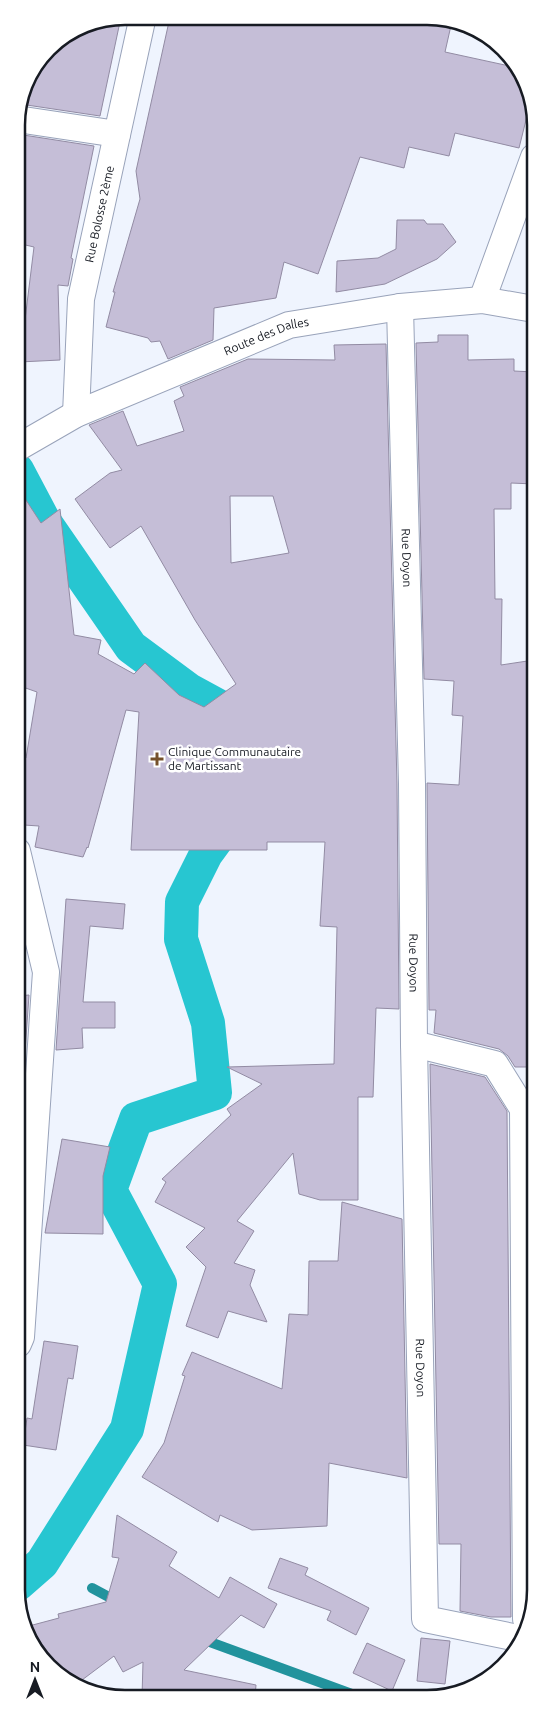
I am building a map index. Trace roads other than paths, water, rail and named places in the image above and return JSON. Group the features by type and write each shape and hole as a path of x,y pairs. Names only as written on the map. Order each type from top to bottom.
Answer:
{"street":[{"name":"Rue Bolosse 2ème","path":"76,414 81,299 141,25"},
{"path":"25,120 117,134"},
{"path":"482,300 527,176"},
{"name":"Route des Dalles","path":"25,443 50,427 76,414 289,325 400,307 482,300 527,308"},
{"name":"Rue Doyon","path":"400,307 412,784 414,1044 425,1619 515,1637"},
{"path":"25,884 46,972 25,1279"},
{"path":"414,1044 495,1064 527,1106"},
{"path":"526,1602 527,1448"}],"waterway":[{"path":"25,485 44,521 131,647 189,690 246,721 247,728"},
{"path":"25,1578 42,1563 127,1429 160,1284 110,1190 136,1119 215,1093 208,1023 181,939 182,902 206,854 236,813"},
{"path":"92,1588 120,1603"},
{"path":"199,1638 341,1690"}],"place":[{"name":"Clinique Communautaire de Martissant","path":"157,759"}]}
